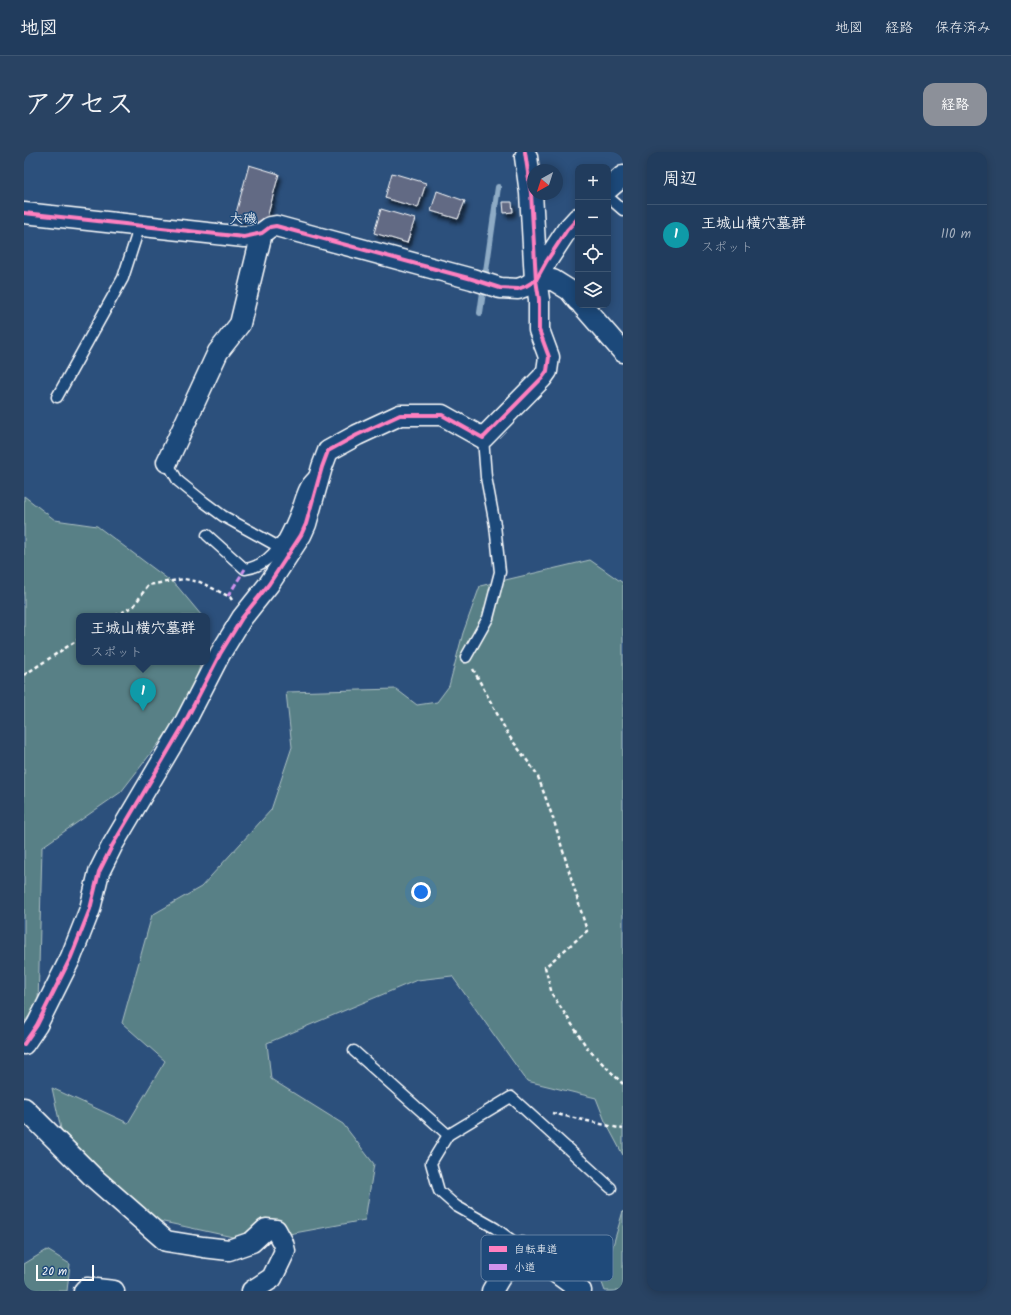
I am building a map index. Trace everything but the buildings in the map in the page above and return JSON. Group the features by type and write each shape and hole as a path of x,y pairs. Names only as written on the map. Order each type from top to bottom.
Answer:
{"street":[{"path":"24,1044 37,1025 71,956 90,909 99,872 112,846 183,726 220,654 242,618 269,584 301,535 306,524 328,451 356,435 400,415 442,415 483,438 542,378 547,371 549,357 539,330 539,299 536,280 531,193 526,156"},
{"path":"611,186 623,176"},
{"path":"24,213 244,237 262,233 270,227 276,226 495,286 518,289 536,280 567,230 575,221"},
{"path":"167,462 218,352 240,324 262,233"},
{"path":"536,280 553,280 569,290 575,297"},
{"path":"585,308 623,352"},
{"path":"24,1108 94,1178 166,1241 203,1248 229,1250 252,1242 266,1229 276,1230 283,1243 285,1252 272,1278 252,1291"},
{"path":"492,1291 498,1281"},
{"path":"567,1281 581,1291"},
{"path":"84,1291 87,1288 114,1291"}],"lane":[{"path":"611,200 623,210"},
{"path":"57,397 123,278 140,225"},
{"path":"466,657 488,618 500,572 495,525 486,477 483,438"},
{"path":"167,462 178,481 204,502 223,516 279,546"},
{"path":"207,535 245,569 255,568 273,554 286,536 307,485 322,467"},
{"path":"354,1051 448,1135"},
{"path":"505,1235 456,1206 439,1191 431,1163 448,1135 511,1097 611,1188"}],"path":[{"path":"120,613 134,606 148,585 184,579 200,582 230,597 242,618"},
{"path":"24,674 76,641"},
{"path":"466,657 509,736 537,774 554,821 587,931 546,967 552,994 588,1048 623,1084"},
{"path":"550,1113 623,1129"}],"green space":[{"path":"24,496 55,520 97,526 177,586 200,613 76,613 76,665 200,665 189,704 121,792 42,847 38,1006 24,1022"},
{"path":"590,560 623,583 623,1155 605,1121 596,1098 527,1081 452,976 417,980 267,1043 271,1079 343,1124 374,1164 365,1220 251,1241 159,1221 110,1190 83,1159 61,1129 52,1088 128,1123 165,1061 122,1023 152,915 201,887 271,810 292,747 286,692 396,689 417,705 437,702 449,686 463,633 480,586"},
{"path":"623,1211 623,1291 605,1291 602,1283 603,1281 613,1281 613,1245"},
{"path":"47,1250 70,1264 67,1291 24,1291 24,1264"}],"waterway":[{"path":"480,313 498,187"}],"marked path":[{"path":"228,596 245,569"}],"cycle path":[{"path":"24,1044 37,1025 71,957 90,909 99,872 112,846 183,726 220,654 242,618 269,584 301,535 306,524 328,451 357,435 400,415 442,415 483,438 542,378 547,371 549,357 539,330 539,299 536,280 531,193 525,152"},
{"path":"24,213 244,237 262,233 270,227 276,226 472,279 500,288 518,289 536,280 567,230 575,221"}],"place":[{"name":"王城山横穴墓群","path":"143,711"}],"district":[{"name":"大磯","path":"243,218"}]}
